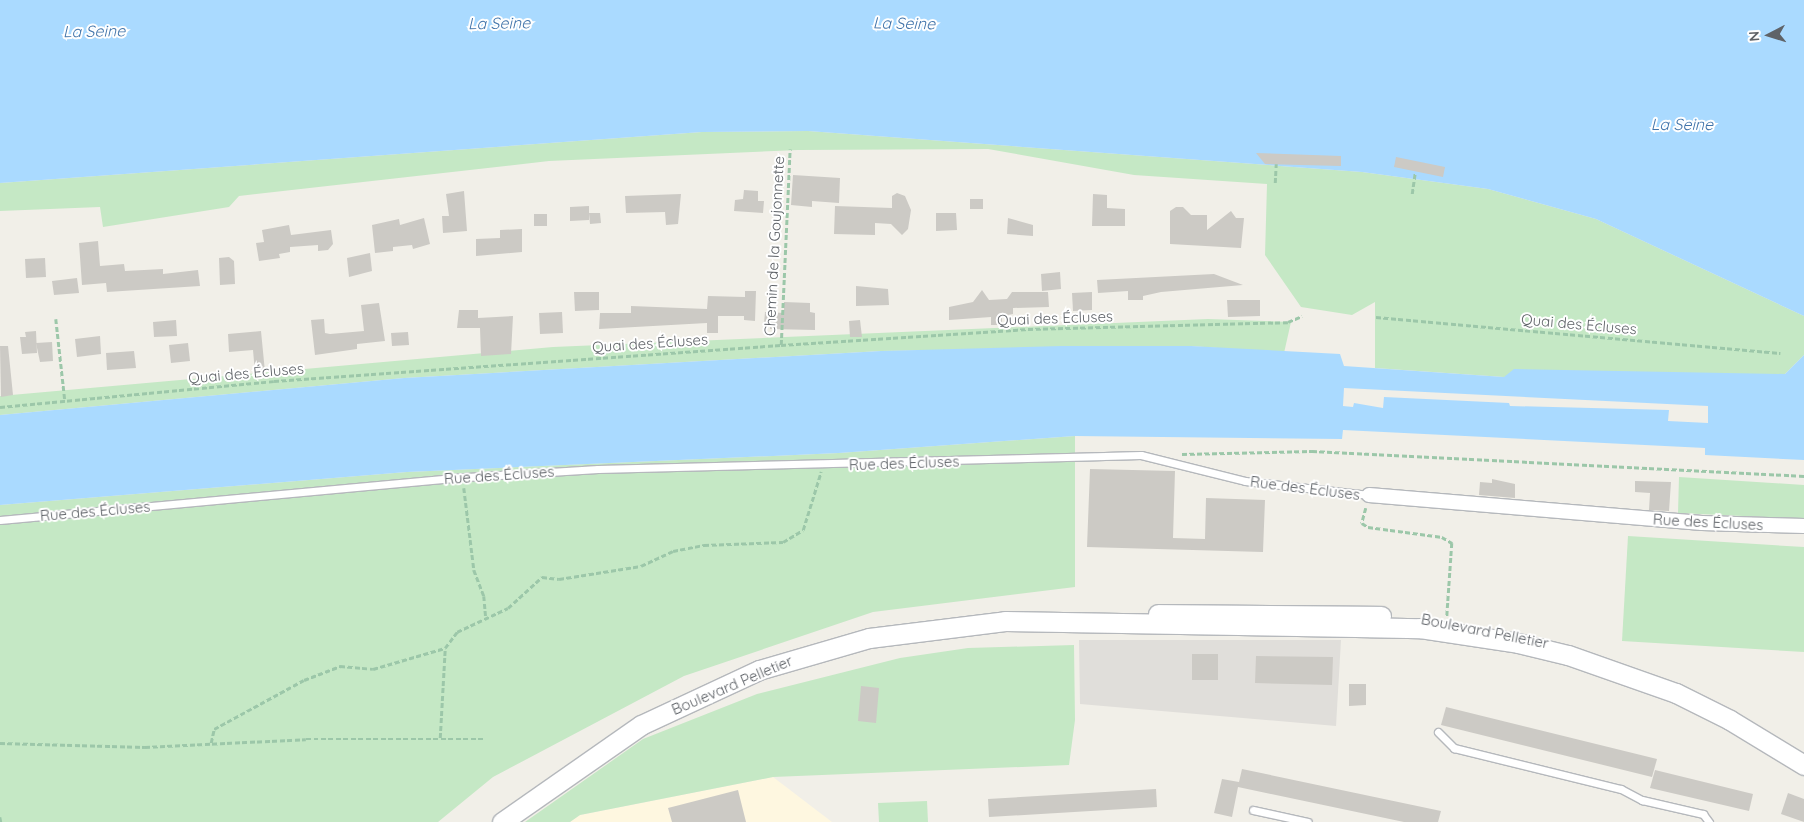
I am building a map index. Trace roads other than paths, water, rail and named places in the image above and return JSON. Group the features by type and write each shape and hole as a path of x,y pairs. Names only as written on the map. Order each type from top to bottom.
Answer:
{"main road":[{"name":"Boulevard Pelletier","path":"1110,621 1137,615 1183,613 1355,615 1447,621 1627,664 1732,713 1804,757"},
{"name":"Boulevard Pelletier","path":"502,822 641,725 759,670 820,650 931,628 1005,620 1110,621 1147,626 1420,628 1518,643 1568,654 1676,693 1730,720 1804,766"}],"street":[{"name":"Rue des Écluses","path":"1369,495 1702,523 1804,526"}],"lane":[{"name":"Rue des Écluses","path":"0,520 461,478 598,469 822,465 1141,455 1244,481 1369,495"},
{"path":"1438,732 1454,748 1622,789 1642,800 1703,814 1709,822"},
{"path":"1253,810 1308,822"}],"water":[{"name":"La Seine","path":"0,0 1804,0 1804,316 1596,219 1488,189 1362,172 808,131 702,132 0,183"},
{"path":"1062,346 1191,346 1340,354 1344,366 1504,377 1514,369 1785,374 1804,355 1804,460 1705,455 1705,448 1343,430 1342,439 1075,436 839,453 407,472 0,505 0,415 404,378 881,351","holes":["1344,388 1708,406 1708,423 1668,421 1669,410 1510,406 1509,403 1384,397 1383,408 1354,403 1353,407 1343,406"]}]}
